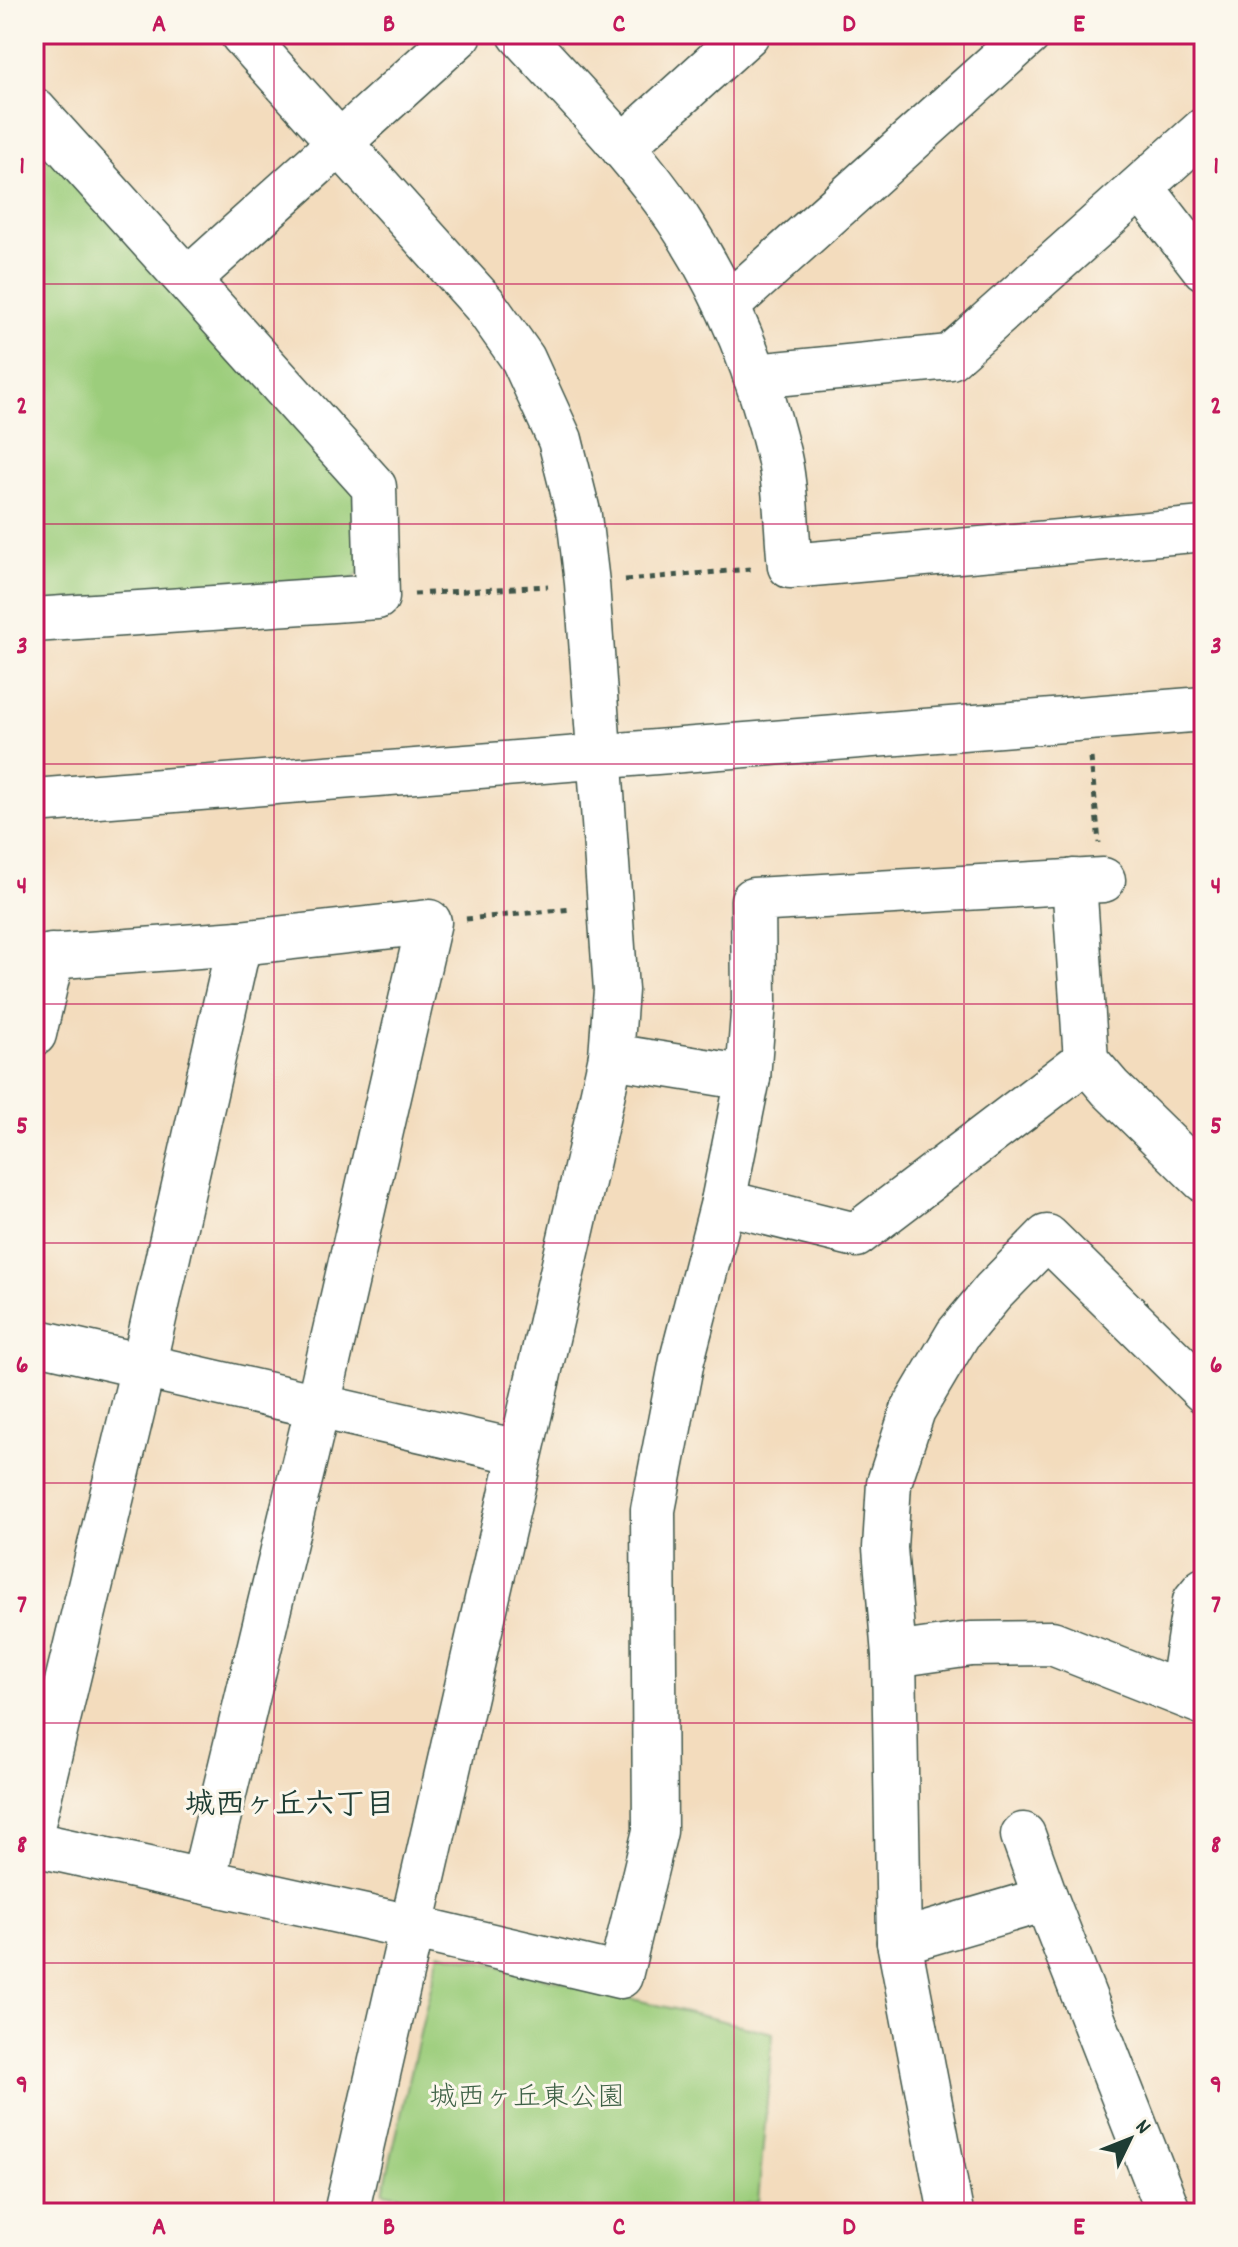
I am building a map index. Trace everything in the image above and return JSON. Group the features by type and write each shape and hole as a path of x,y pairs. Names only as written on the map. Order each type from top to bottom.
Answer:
{"street":[{"path":"242,34 484,304 523,359 560,440 579,516 587,583 616,990 611,1056 346,2213"},
{"path":"188,280 460,34"},
{"path":"520,34 622,147 677,218 728,305 755,376 780,460 790,566 1204,529"},
{"path":"622,147 747,34"},
{"path":"728,305 1029,34"},
{"path":"34,110 374,487 377,597 34,620"},
{"path":"755,376 950,357 1204,130"},
{"path":"1141,187 1204,268"},
{"path":"34,801 1204,709"},
{"path":"34,1844 620,1976 655,1831 653,1510 682,1360 723,1202 748,1078 754,1001 753,900 1088,880 1086,1060 1110,1088 1204,1180"},
{"path":"34,1034 43,957 239,943 429,922 318,1405 203,1881"},
{"path":"34,1819 143,1367 239,943"},
{"path":"611,1056 748,1078"},
{"path":"723,1202 856,1235 1086,1060"},
{"path":"951,2213 899,1942 894,1655 885,1548 889,1483 913,1410 958,1334 993,1292 1047,1237 1204,1391"},
{"path":"34,1341 519,1452"},
{"path":"894,1655 971,1644 1052,1643 1193,1698 1195,1601 1204,1590"},
{"path":"1023,1835 1162,2211"},
{"path":"899,1942 1046,1899"}],"path":[{"path":"377,597 790,566"},
{"path":"1087,717 1088,880"},
{"path":"429,922 611,905"}],"green space":[{"path":"34,132 357,489 362,568 353,579 34,603"},
{"name":"城西ヶ丘東公園","path":"439,1952 773,2033 758,2202 700,2213 496,2213 383,2192"}],"district":[{"name":"城西ヶ丘六丁目","path":"290,1803"}]}
